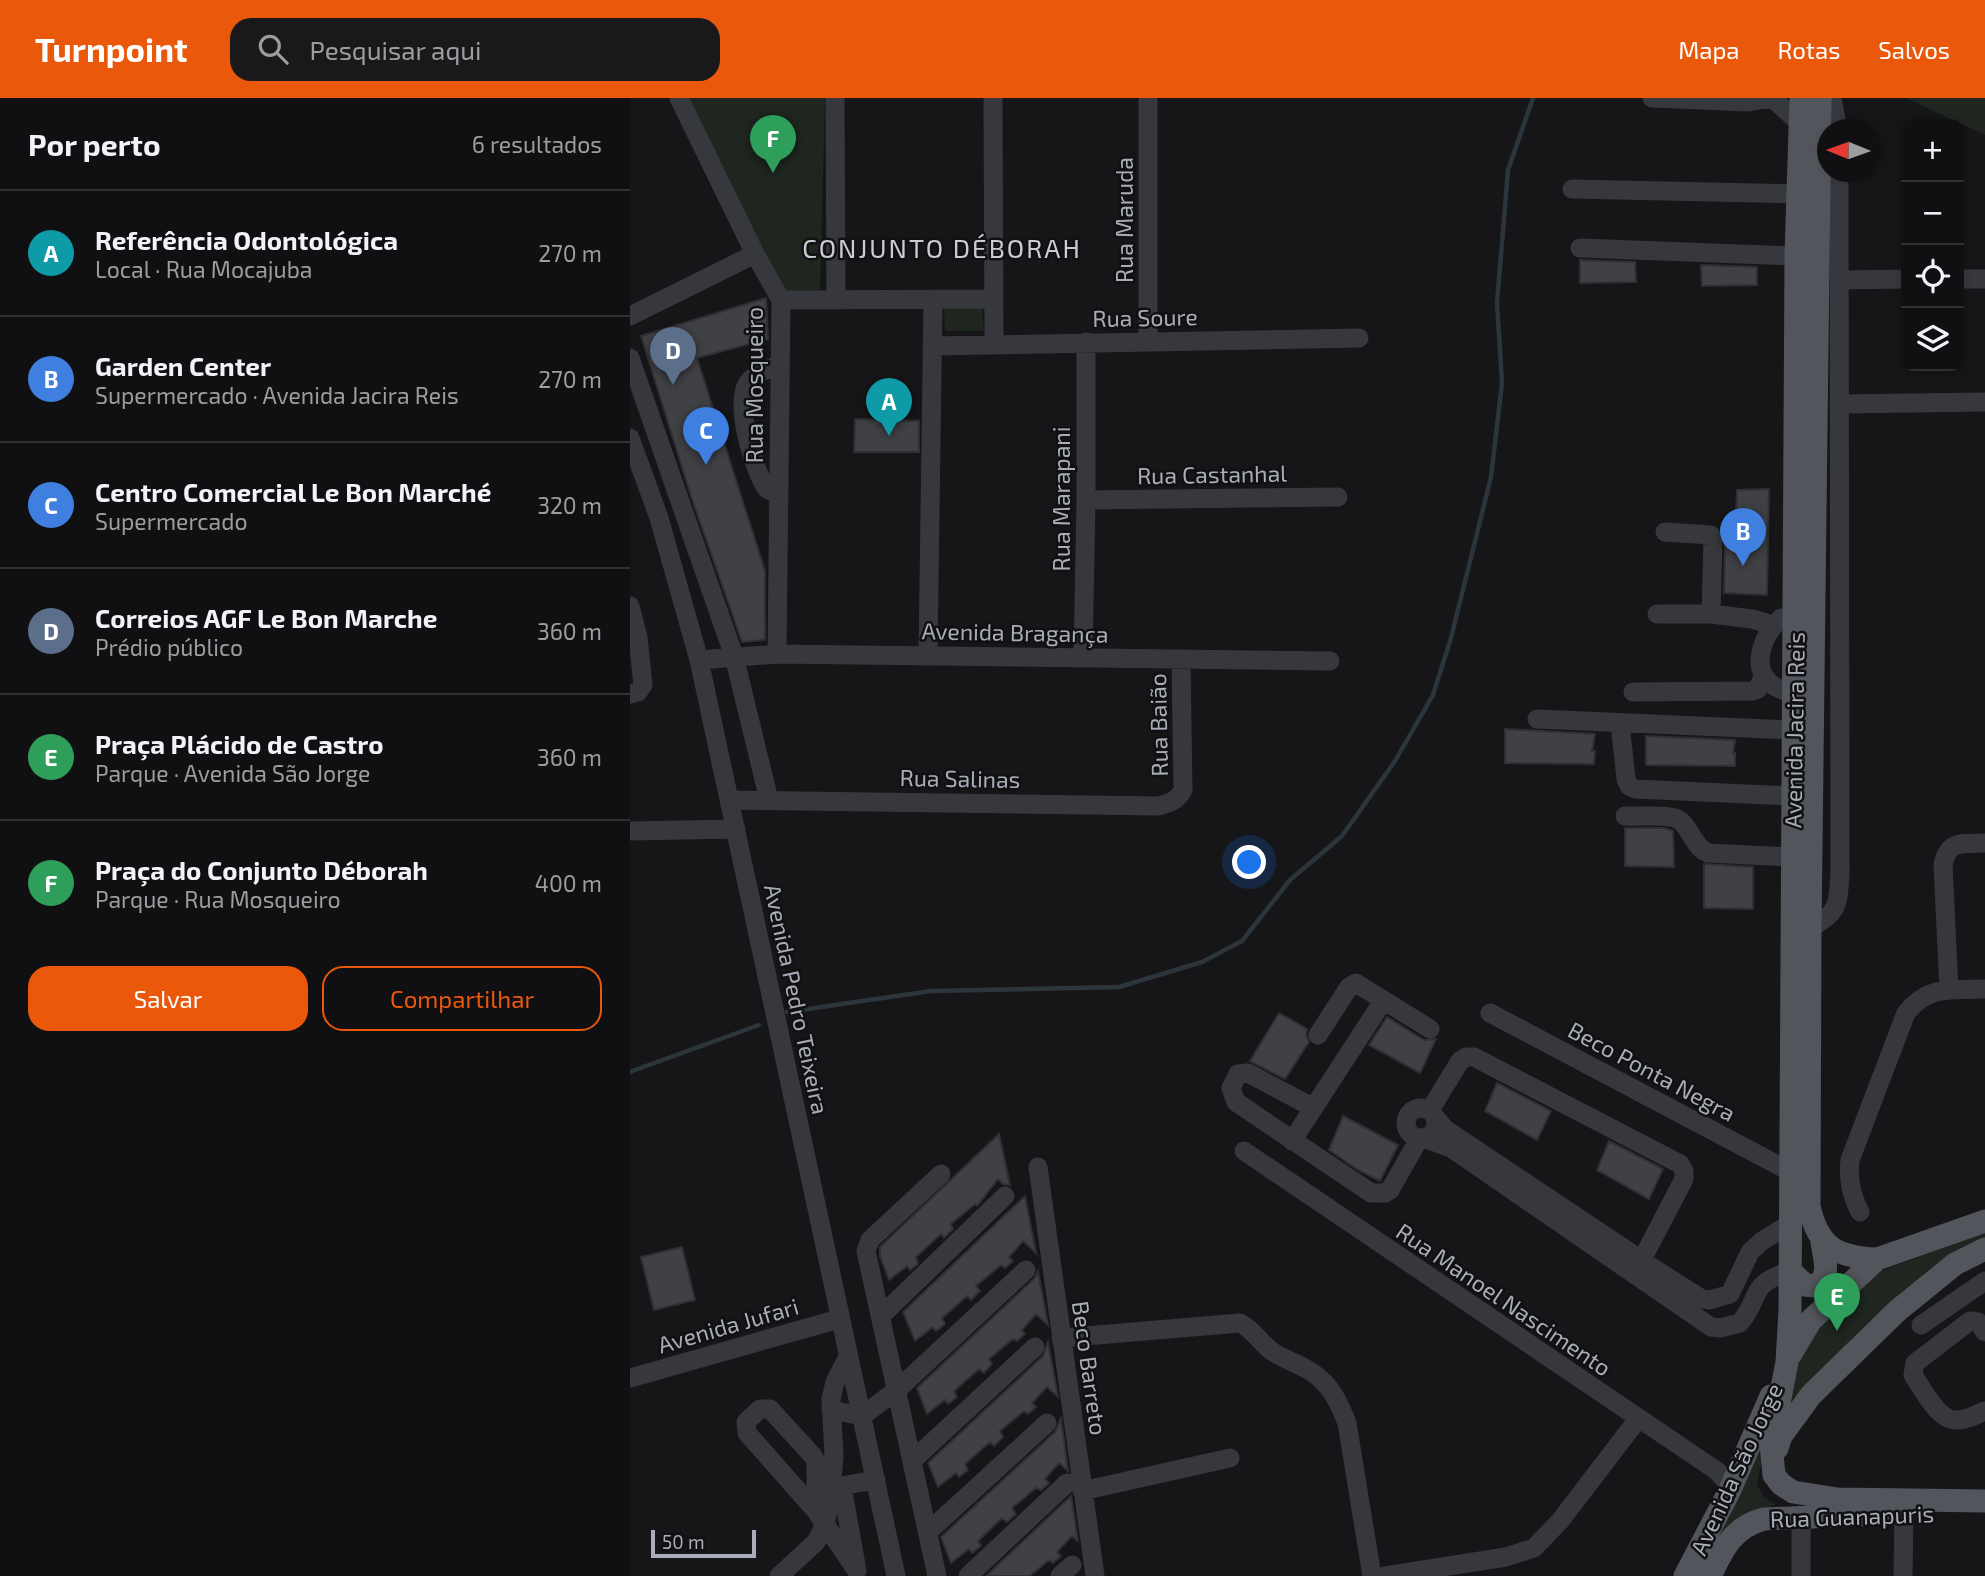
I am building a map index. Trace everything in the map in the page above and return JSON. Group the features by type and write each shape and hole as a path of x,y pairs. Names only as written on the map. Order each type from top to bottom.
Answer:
{"main road":[{"name":"Avenida Jacira Reis","path":"1787,1362 1791,1223 1796,256 1801,98"},
{"name":"Avenida Jacira Reis","path":"1790,1271 1805,1285 1815,1286 1826,1277 1822,1242 1809,1206 1820,98"},
{"name":"Avenida São Jorge","path":"1685,1576 1729,1492 1787,1362 1811,1320 1877,1259 1985,1221"},
{"path":"1822,1242 1851,1257 1877,1259"},
{"path":"1772,1464 1781,1436 1811,1395 1910,1298 1955,1264 1985,1249"},
{"name":"Avenida São Jorge","path":"1772,1464 1771,1444 1787,1362"},
{"name":"Rua Guanapuris","path":"1772,1464 1774,1475 1781,1484 1793,1492 1810,1496 1838,1499 1985,1501"},
{"name":"Rua Guanapuris","path":"1727,1543 1736,1531 1750,1522 1764,1519 1904,1513 1985,1513"},
{"name":"Avenida São Jorge","path":"1710,1576 1727,1543"}],"street":[{"name":"Rua Mosqueiro","path":"679,98 755,254 781,300 777,654"},
{"path":"835,98 836,299"},
{"path":"993,98 994,344"},
{"name":"Rua Maruda","path":"1148,98 1148,341"},
{"path":"1652,98 1772,98 1801,124"},
{"path":"1832,98 1836,119"},
{"name":"Avenida Jacira Reis","path":"1810,928 1829,918 1838,894 1840,872 1839,182"},
{"path":"1573,189 1797,194"},
{"path":"1580,248 1796,256"},
{"path":"630,316 755,254"},
{"path":"1839,279 1901,279"},
{"path":"1964,279 1985,279"},
{"path":"781,300 993,299"},
{"path":"928,655 933,300"},
{"name":"Rua Soure","path":"932,346 1359,338"},
{"name":"Rua Marapani","path":"1083,657 1086,342"},
{"path":"630,358 734,656 769,800"},
{"path":"778,494 767,489 750,454 742,397 754,376 780,364"},
{"path":"1840,404 1985,402"},
{"name":"Avenida Pedro Teixeira","path":"630,438 659,518 699,660 896,1576"},
{"name":"Rua Castanhal","path":"1086,500 1338,497"},
{"path":"1665,532 1711,535 1711,614"},
{"path":"630,606 643,685 638,692 630,694"},
{"path":"1633,692 1758,689 1763,676 1761,649 1765,636 1783,617 1795,612"},
{"path":"1657,614 1711,614 1752,619 1773,625"},
{"name":"Avenida Bragança","path":"699,660 777,654 1330,660"},
{"name":"Rua Baião","path":"1181,659 1183,790"},
{"path":"1763,676 1780,690 1794,693"},
{"path":"1537,719 1794,730"},
{"path":"1620,723 1626,779 1629,786 1636,789 1792,796"},
{"name":"Rua Salinas","path":"730,800 1158,806 1170,803 1179,797 1183,790"},
{"path":"1625,816 1675,818 1682,823 1702,851 1708,853 1793,856"},
{"path":"630,831 736,829"},
{"path":"1949,990 1943,864 1948,849 1952,846 1985,843"},
{"path":"1318,1035 1353,984 1430,1029"},
{"path":"1860,1212 1850,1190 1850,1160 1903,1020 1913,1005 1934,991 1985,989"},
{"path":"1292,1142 1383,1001"},
{"name":"Beco Ponta Negra","path":"1490,1013 1791,1172"},
{"path":"1314,1108 1248,1073 1238,1074 1231,1088 1236,1102 1292,1142 1371,1193 1385,1194 1422,1138 1433,1133 1433,1114 1460,1061 1466,1057 1474,1057 1680,1164 1684,1179 1638,1268"},
{"path":"1730,1294 1710,1300 1702,1299 1638,1268 1451,1148 1414,1137 1407,1130 1406,1120 1415,1108 1433,1114 1446,1129 1638,1268 1711,1327 1740,1323 1761,1284 1771,1277 1790,1271"},
{"name":"Rua Manoel Nascimento","path":"1244,1151 1717,1471 1727,1482 1729,1492"},
{"name":"Beco Barreto","path":"1038,1167 1061,1338 1074,1487 1095,1576"},
{"path":"937,1576 866,1251 870,1240 941,1174"},
{"path":"881,1316 1006,1196"},
{"path":"1733,1326 1730,1294 1750,1252 1791,1223"},
{"path":"831,1410 862,1416 897,1390 1026,1270"},
{"path":"1921,1325 1985,1281"},
{"name":"Avenida Jufari","path":"630,1378 839,1319"},
{"path":"1985,1332 1978,1322 1970,1321 1915,1363 1913,1375 1940,1412 1957,1421 1985,1411"},
{"path":"1061,1338 1240,1323 1248,1327 1275,1353 1312,1372 1339,1401 1347,1423 1372,1576"},
{"path":"912,1461 1035,1347"},
{"path":"779,1576 819,1526 830,1504 834,1455 831,1399 835,1382 848,1357"},
{"path":"1957,1421 1985,1399"},
{"path":"819,1526 817,1469 813,1456 770,1409 760,1409 746,1422 746,1431 855,1574"},
{"path":"1385,1576 1517,1555 1534,1548 1553,1529 1638,1419"},
{"path":"928,1532 1047,1423"},
{"path":"968,1576 1074,1487 1230,1458"},
{"path":"855,1574 844,1492 846,1485 876,1480"},
{"path":"1903,1576 1904,1513"},
{"path":"1801,1517 1801,1576"}],"shaded area":[{"path":"687,98 825,98 820,294 783,295"},
{"path":"1906,98 1985,98 1985,135 1964,125 1964,119 1951,119"},
{"path":"944,305 982,306 984,331 945,331"},
{"path":"1985,1233 1985,1242 1900,1297 1859,1331 1822,1374 1778,1436 1791,1371 1817,1327 1872,1274"},
{"path":"1771,1412 1757,1485 1764,1497 1775,1505 1736,1521 1722,1538 1703,1576 1692,1576"}],"building":[{"path":"1580,260 1635,262 1636,282 1580,283"},
{"path":"1701,265 1757,267 1757,285 1702,286"},
{"path":"766,298 768,339 697,358 765,571 765,640 742,642 691,496 641,336"},
{"path":"855,419 919,421 919,452 854,452"},
{"path":"1769,489 1767,595 1724,593 1725,539 1735,539 1737,490"},
{"path":"1505,729 1595,734 1592,751 1595,751 1594,764 1505,763"},
{"path":"1646,736 1735,740 1735,766 1646,765"},
{"path":"1625,828 1663,828 1673,831 1674,867 1625,866"},
{"path":"1704,864 1753,867 1753,909 1704,908"},
{"path":"1279,1013 1307,1029 1309,1042 1285,1079 1250,1061"},
{"path":"1387,1017 1424,1040 1436,1039 1420,1073 1369,1045"},
{"path":"1497,1083 1551,1111 1537,1140 1485,1111"},
{"path":"1343,1116 1398,1145 1380,1181 1329,1150"},
{"path":"999,1134 1010,1185 1003,1184 998,1179 977,1206 975,1204 951,1224 953,1229 944,1238 941,1234 916,1257 918,1264 910,1270 907,1266 889,1280 880,1256 880,1247"},
{"path":"1609,1141 1663,1169 1649,1199 1597,1170"},
{"path":"1025,1196 1036,1253 1023,1241 1009,1257 1013,1261 1005,1268 1001,1265 976,1286 980,1291 971,1300 967,1296 942,1318 945,1324 936,1331 933,1327 915,1341 903,1312"},
{"path":"682,1247 695,1300 654,1310 641,1257"},
{"path":"1038,1271 1048,1325 1036,1314 1022,1330 1025,1334 1017,1341 1013,1339 989,1359 992,1364 984,1373 979,1369 954,1391 957,1397 948,1404 945,1400 927,1414 917,1388 1034,1279"},
{"path":"1048,1342 1058,1397 1047,1387 1032,1403 1036,1407 1028,1414 1024,1411 1000,1431 1003,1437 994,1446 990,1442 965,1464 968,1470 959,1477 956,1473 938,1487 928,1463 1043,1356"},
{"path":"1061,1418 1068,1471 1059,1463 1045,1479 1049,1483 1041,1490 1036,1488 1012,1508 1016,1514 1007,1522 1002,1518 978,1541 981,1546 972,1553 969,1549 951,1563 941,1537 1055,1432"},
{"path":"1071,1496 1078,1541 1072,1536 1057,1552 1061,1556 1053,1563 1049,1560 1030,1576 986,1576"}],"waterway":[{"path":"787,1012 931,991 1119,987 1202,962 1242,941 1290,880 1342,836 1395,761 1433,695 1451,638 1491,477 1502,383 1497,303 1508,170 1533,98"},
{"path":"630,1072 759,1025"}],"place":[{"name":"Praça do Conjunto Déborah","path":"773,173"},
{"name":"Correios AGF Le Bon Marche","path":"673,385"},
{"name":"Referência Odontológica","path":"889,436"},
{"name":"Centro Comercial Le Bon Marché","path":"706,465"},
{"name":"Garden Center","path":"1743,566"},
{"name":"Praça Plácido de Castro","path":"1837,1331"}],"district":[{"name":"CONJUNTO DÉBORAH","path":"942,247"}]}
